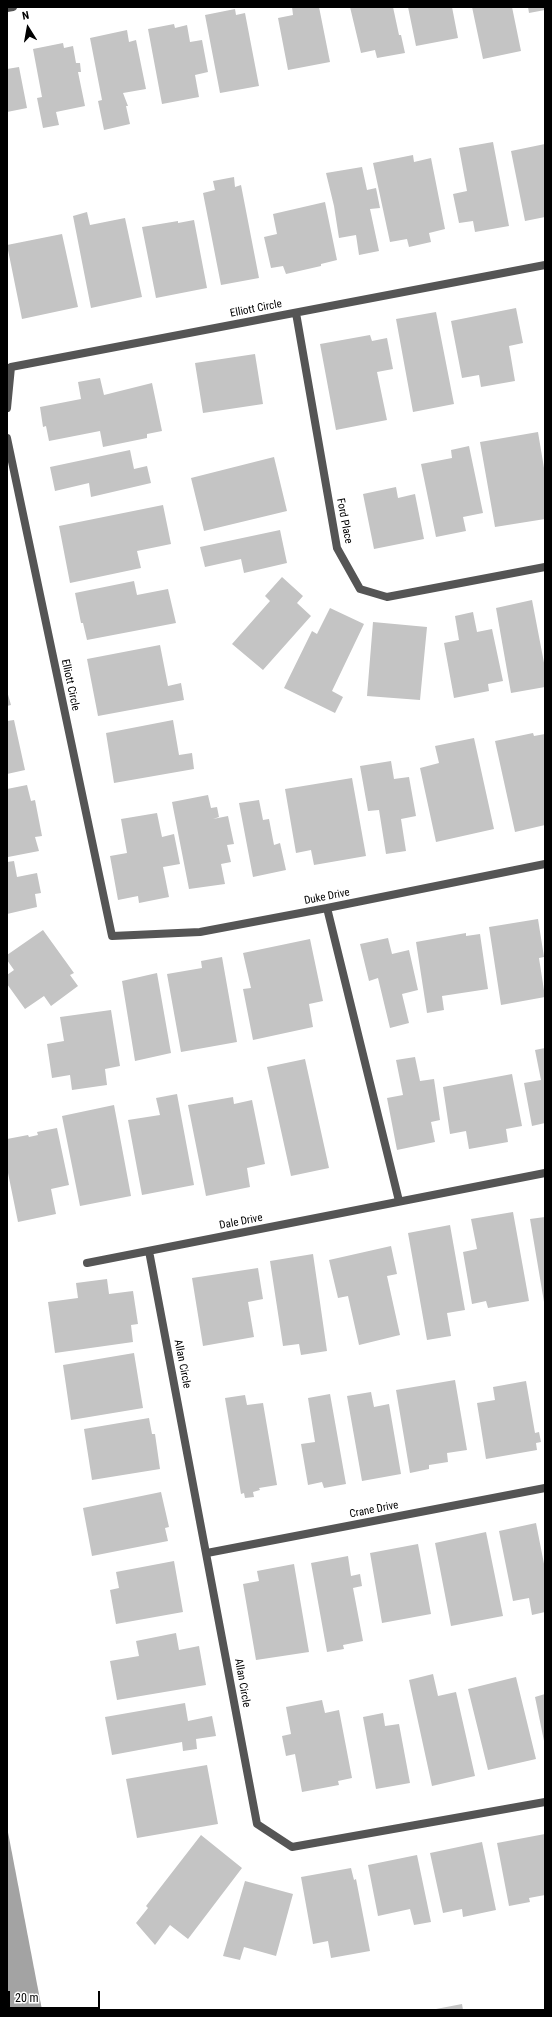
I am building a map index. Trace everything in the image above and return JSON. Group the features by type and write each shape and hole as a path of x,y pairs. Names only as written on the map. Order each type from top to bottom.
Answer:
{"street":[{"path":"7,8 13,7"},
{"name":"Elliott Circle","path":"7,408 11,367 545,265"},
{"name":"Ford Place","path":"296,313 338,548 360,589 388,598 545,567"},
{"name":"Elliott Circle","path":"7,438 112,936"},
{"name":"Duke Drive","path":"112,936 200,932 545,864"},
{"path":"327,908 399,1201"},
{"name":"Dale Drive","path":"87,1263 545,1173"},
{"name":"Allan Circle","path":"149,1252 257,1824 292,1847 545,1802"},
{"name":"Crane Drive","path":"207,1553 545,1488"}],"shaded area":[{"path":"7,1827 42,2010 7,2010"}],"building":[{"path":"292,7 319,7 330,62 288,70 278,18 293,15"},
{"path":"350,7 393,7 399,35 401,35 405,53 377,58 375,50 361,53"},
{"path":"408,7 452,7 458,38 416,46"},
{"path":"472,7 512,7 521,51 483,59"},
{"path":"528,7 545,7 545,10 529,13"},
{"path":"235,9 236,15 245,13 259,86 220,93 205,15"},
{"path":"174,24 175,28 187,25 190,42 202,40 208,72 195,75 199,97 162,104 148,29"},
{"path":"127,30 129,42 136,40 146,89 123,93 128,106 126,106 130,124 104,130 98,101 102,100 90,38"},
{"path":"63,43 64,48 73,46 76,63 80,63 81,72 78,72 85,106 56,112 59,125 43,128 37,98 42,97 33,49"},
{"path":"19,67 27,108 7,112 7,69"},
{"path":"493,142 509,226 475,232 473,221 459,223 453,194 467,191 459,148"},
{"path":"545,144 545,217 525,221 511,151"},
{"path":"413,155 414,162 431,158 445,229 429,233 431,242 409,247 407,239 390,242 373,163"},
{"path":"362,167 367,190 376,188 380,208 370,209 379,251 359,255 356,235 339,238 334,206 326,173"},
{"path":"234,177 235,187 241,185 259,278 221,285 203,193 215,190 213,181"},
{"path":"325,202 337,260 321,264 321,266 286,274 283,266 271,268 264,237 277,234 273,214"},
{"path":"87,212 90,225 125,218 142,297 91,308 73,216"},
{"path":"194,220 207,288 156,298 142,227"},
{"path":"62,234 78,307 22,319 7,245"},
{"path":"516,308 523,343 509,346 515,381 481,387 479,375 462,378 451,321"},
{"path":"436,312 454,404 413,412 396,319"},
{"path":"370,335 372,341 387,338 393,369 377,372 387,420 336,430 320,344"},
{"path":"255,354 263,404 203,413 195,363"},
{"path":"100,378 104,395 152,383 162,431 147,434 147,438 103,447 100,431 49,441 46,426 43,427 40,407 81,399 78,382"},
{"path":"538,432 545,474 545,519 495,527 480,442"},
{"path":"469,446 483,513 463,517 466,531 436,537 421,464 452,458 451,450"},
{"path":"130,450 134,469 147,466 151,483 91,497 89,483 55,491 50,467"},
{"path":"274,457 287,511 204,531 191,478"},
{"path":"396,487 398,498 415,494 424,539 374,549 363,494"},
{"path":"163,505 171,544 137,551 141,568 70,583 59,526"},
{"path":"280,530 287,563 244,573 241,559 205,567 200,547"},
{"path":"282,577 303,596 297,603 311,616 263,670 232,644 270,601 265,596"},
{"path":"134,581 137,595 168,589 176,623 87,640 83,623 81,623 75,593"},
{"path":"532,600 545,668 545,687 511,693 496,608"},
{"path":"330,608 364,624 332,691 343,697 335,713 284,688 312,631 317,634"},
{"path":"473,612 477,632 492,629 503,681 488,684 489,691 454,698 444,643 459,640 455,616"},
{"path":"373,622 427,627 420,700 367,696"},
{"path":"160,645 168,686 181,683 184,700 98,716 87,659"},
{"path":"7,691 11,705 7,706"},
{"path":"14,720 25,770 7,774 7,721"},
{"path":"173,720 179,755 192,753 194,769 114,783 106,733"},
{"path":"533,733 534,736 545,734 545,825 515,832 495,741"},
{"path":"474,738 494,829 436,842 420,768 439,763 435,746"},
{"path":"391,761 394,779 409,777 416,816 401,819 406,851 386,854 379,810 368,811 360,766"},
{"path":"352,778 366,856 314,865 311,850 296,853 285,789"},
{"path":"27,785 31,801 35,800 42,836 35,837 39,851 8,857 7,789"},
{"path":"208,795 211,808 217,807 219,817 213,819 228,816 234,844 227,845 231,862 221,864 225,884 189,889 172,802"},
{"path":"259,800 263,820 269,819 274,845 280,843 286,870 253,877 239,803"},
{"path":"157,813 162,837 174,834 180,864 163,867 169,897 139,903 138,896 118,900 110,856 127,853 121,819"},
{"path":"14,861 17,877 37,873 41,893 35,894 37,907 7,914 7,862"},
{"path":"538,919 544,957 539,958 545,997 501,1005 489,927"},
{"path":"43,930 74,973 70,975 78,986 51,1006 44,996 25,1009 7,984 7,975 14,970 7,960 7,955"},
{"path":"466,933 466,936 480,934 488,989 442,996 444,1010 427,1013 416,942"},
{"path":"388,938 392,954 409,950 418,990 402,994 409,1023 390,1028 378,978 369,981 360,944"},
{"path":"310,939 323,1001 309,1004 313,1027 253,1040 243,989 251,988 243,953"},
{"path":"222,957 237,1042 181,1052 167,974 202,968 201,961"},
{"path":"157,973 171,1053 135,1061 122,981"},
{"path":"111,1010 120,1066 105,1069 107,1085 72,1090 70,1075 52,1078 47,1044 64,1041 60,1017"},
{"path":"545,1048 545,1123 532,1126 524,1083 541,1080 535,1050"},
{"path":"415,1057 420,1081 434,1079 440,1120 431,1122 435,1142 397,1150 387,1098 403,1095 396,1060"},
{"path":"305,1059 329,1168 291,1176 267,1067"},
{"path":"512,1074 522,1126 506,1129 508,1142 469,1149 466,1131 450,1134 443,1087"},
{"path":"177,1094 194,1185 142,1195 128,1120 160,1115 156,1098"},
{"path":"233,1097 234,1104 252,1100 265,1164 247,1168 250,1187 206,1196 188,1105"},
{"path":"114,1105 131,1196 80,1206 62,1116"},
{"path":"57,1128 69,1185 51,1189 56,1214 18,1222 7,1168 7,1139 28,1135 29,1137 38,1135 37,1132"},
{"path":"513,1212 529,1301 488,1308 486,1301 472,1304 463,1252 477,1249 471,1219"},
{"path":"545,1217 545,1302 544,1302 530,1219"},
{"path":"450,1225 465,1310 447,1313 451,1336 427,1340 408,1233"},
{"path":"391,1246 397,1274 387,1276 400,1335 359,1345 348,1296 338,1298 329,1260"},
{"path":"313,1254 327,1351 301,1355 299,1344 283,1346 270,1261"},
{"path":"258,1268 263,1299 248,1302 254,1337 203,1346 192,1278"},
{"path":"107,1279 109,1294 133,1291 138,1324 131,1325 133,1342 55,1353 48,1302 78,1298 76,1283"},
{"path":"134,1353 143,1408 71,1420 63,1365"},
{"path":"455,1380 467,1450 447,1453 448,1462 429,1465 429,1469 410,1473 396,1390"},
{"path":"526,1381 535,1433 539,1432 541,1442 536,1443 537,1450 486,1459 477,1403 495,1400 493,1387"},
{"path":"371,1392 374,1407 389,1404 401,1474 362,1481 347,1396"},
{"path":"330,1394 346,1484 324,1488 322,1482 308,1485 301,1444 315,1442 308,1398"},
{"path":"245,1395 247,1405 263,1403 277,1485 259,1488 260,1490 253,1492 254,1497 245,1498 244,1493 241,1494 225,1398"},
{"path":"149,1418 152,1434 155,1434 160,1469 92,1480 84,1429"},
{"path":"161,1492 169,1527 165,1528 168,1541 92,1556 83,1508"},
{"path":"536,1523 545,1569 545,1612 532,1615 529,1598 513,1601 499,1531"},
{"path":"486,1532 503,1616 451,1626 435,1543"},
{"path":"418,1544 431,1614 382,1623 370,1553"},
{"path":"348,1556 351,1576 360,1574 362,1586 353,1588 363,1641 343,1645 344,1649 327,1652 311,1563"},
{"path":"174,1561 183,1612 116,1624 110,1590 119,1588 116,1572"},
{"path":"294,1564 309,1652 256,1660 243,1584 259,1581 257,1571"},
{"path":"176,1633 179,1650 199,1646 206,1685 117,1700 110,1661 139,1656 136,1641"},
{"path":"433,1674 438,1696 456,1692 475,1776 432,1786 409,1680"},
{"path":"516,1677 536,1759 488,1770 468,1689"},
{"path":"545,1694 545,1741 544,1741 535,1697"},
{"path":"322,1700 325,1713 339,1710 352,1778 338,1781 339,1785 302,1792 295,1754 286,1756 282,1736 291,1734 286,1707"},
{"path":"185,1703 188,1721 212,1716 216,1736 196,1739 197,1749 183,1751 182,1742 112,1755 105,1717"},
{"path":"383,1713 385,1726 399,1724 410,1783 376,1789 363,1717"},
{"path":"207,1765 218,1824 137,1838 126,1779"},
{"path":"545,1834 545,1895 529,1898 530,1902 509,1906 497,1843"},
{"path":"201,1835 242,1868 188,1939 170,1925 155,1945 136,1923 148,1908 146,1906"},
{"path":"482,1842 496,1910 463,1917 462,1909 443,1913 430,1853"},
{"path":"417,1855 431,1922 414,1925 410,1909 378,1916 368,1865"},
{"path":"351,1868 354,1880 356,1879 370,1951 331,1958 328,1941 313,1944 301,1877"},
{"path":"245,1881 293,1894 276,1956 244,1947 240,1960 223,1956"},
{"path":"462,2004 463,2010 436,2010 436,2009"}]}
